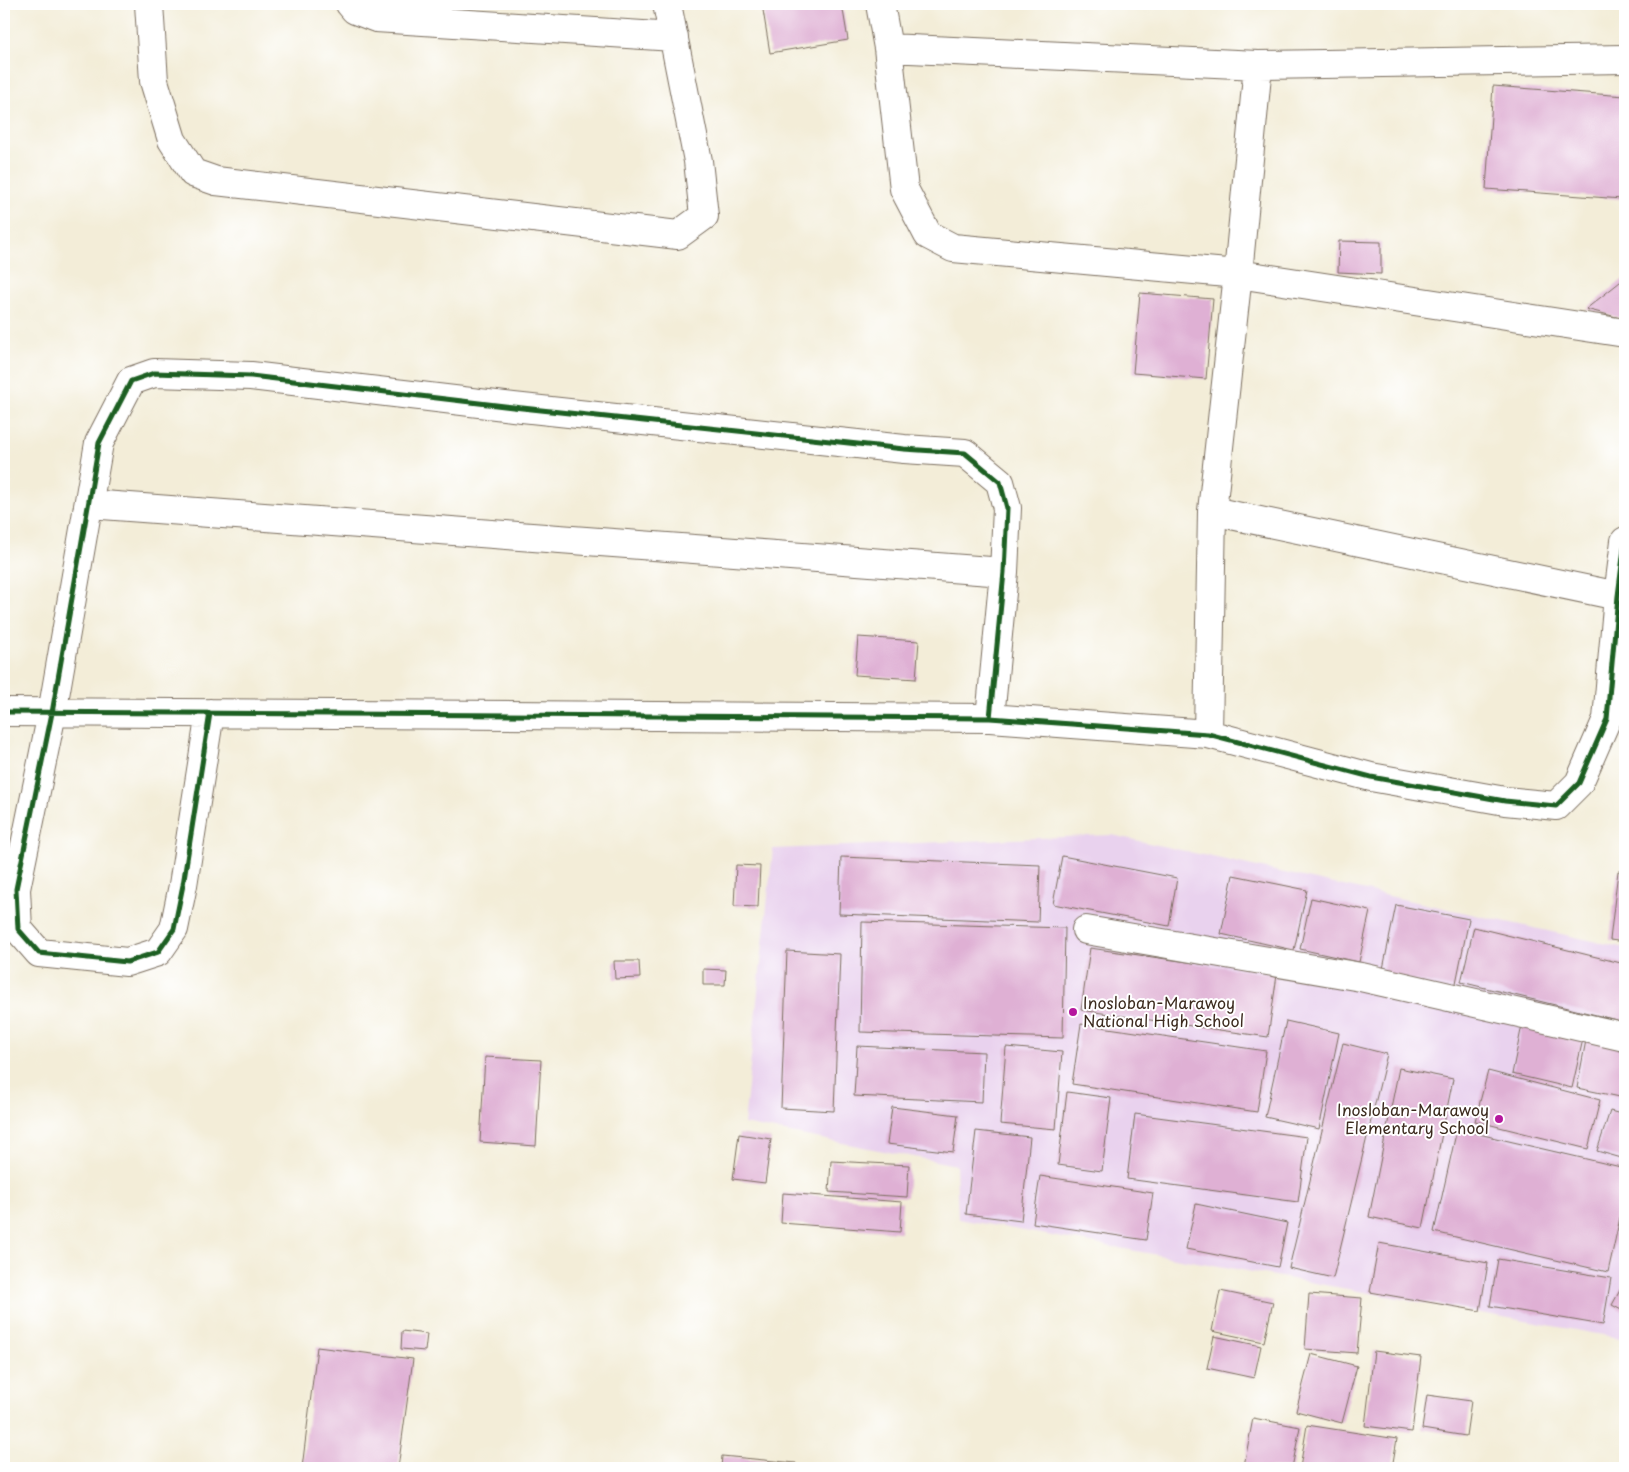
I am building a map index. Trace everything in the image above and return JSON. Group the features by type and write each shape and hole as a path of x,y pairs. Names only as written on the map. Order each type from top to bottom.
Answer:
{"street":[{"path":"149,4 154,81 172,140 193,173 216,181 678,235 704,216 698,161 667,4"},
{"path":"350,4 355,10 376,18 674,37"},
{"path":"880,4 888,48 904,189 928,235 953,248 1238,274 1625,333"},
{"path":"888,48 1258,65 1625,59"},
{"path":"1208,734 1212,511 1238,274 1258,65"},
{"path":"210,713 183,885 174,929 158,952 127,962 39,953 18,930 16,889 52,713 100,443 131,381 154,373 251,376 532,410 904,449 965,453 1000,482 1007,508 1004,572 990,718"},
{"path":"89,504 1004,572"},
{"path":"1212,511 1618,596"},
{"path":"4,712 990,718 1208,734 1371,777 1505,801 1556,806 1579,783 1607,719 1625,541"},
{"path":"1086,930 1361,976 1625,1037"}],"shaded area":[{"name":"Inosloban-Marawoy National High School","path":"1112,835 1625,948 1625,1339 958,1219 956,1165 744,1124 773,849"}],"building":[{"path":"762,4 842,4 848,40 770,53"},
{"path":"1493,86 1625,96 1625,153 1622,199 1486,189"},
{"path":"1339,241 1381,242 1381,274 1338,272"},
{"path":"1625,278 1624,319 1586,309"},
{"path":"1140,293 1213,299 1206,379 1133,373"},
{"path":"858,637 919,641 916,679 855,675"},
{"path":"1062,856 1177,878 1169,926 1053,904"},
{"path":"841,857 1040,865 1038,922 839,914"},
{"path":"736,865 760,866 758,907 734,906"},
{"path":"1618,871 1625,872 1625,942 1610,940"},
{"path":"1233,875 1307,890 1294,950 1221,934"},
{"path":"1311,898 1370,911 1359,962 1300,949"},
{"path":"1396,905 1469,919 1455,988 1382,974"},
{"path":"862,922 1065,928 1063,1038 860,1032"},
{"path":"1474,927 1625,964 1625,1022 1461,982"},
{"path":"1090,948 1277,975 1268,1037 1081,1010"},
{"path":"787,951 840,954 834,1111 781,1108"},
{"path":"614,961 639,961 640,978 615,979"},
{"path":"703,969 726,970 725,985 703,985"},
{"path":"1286,1021 1339,1033 1319,1129 1265,1117"},
{"path":"1081,1024 1266,1051 1257,1112 1072,1084"},
{"path":"1522,1025 1583,1039 1572,1088 1512,1074"},
{"path":"1586,1040 1625,1048 1625,1098 1577,1088"},
{"path":"1343,1043 1387,1054 1333,1278 1289,1268"},
{"path":"857,1046 984,1052 982,1102 854,1096"},
{"path":"1006,1047 1062,1052 1056,1129 1000,1124"},
{"path":"485,1057 541,1060 536,1146 480,1142"},
{"path":"1399,1068 1453,1079 1423,1228 1369,1217"},
{"path":"1488,1071 1600,1100 1588,1149 1475,1121"},
{"path":"1067,1092 1111,1098 1102,1171 1058,1165"},
{"path":"892,1107 958,1115 953,1152 887,1144"},
{"path":"1610,1111 1625,1115 1625,1159 1597,1151"},
{"path":"1135,1114 1307,1137 1298,1202 1127,1179"},
{"path":"1457,1129 1625,1168 1625,1195 1608,1272 1434,1232"},
{"path":"976,1131 1030,1137 1021,1221 966,1214"},
{"path":"739,1134 771,1139 765,1183 733,1179"},
{"path":"831,1161 909,1165 907,1197 829,1192"},
{"path":"1040,1176 1153,1193 1146,1240 1033,1223"},
{"path":"783,1193 902,1202 900,1232 781,1223"},
{"path":"1196,1204 1287,1223 1278,1267 1186,1249"},
{"path":"1379,1243 1488,1263 1480,1311 1370,1292"},
{"path":"1498,1259 1611,1278 1603,1325 1490,1306"},
{"path":"1625,1281 1625,1312 1612,1305"},
{"path":"1220,1291 1273,1302 1264,1342 1212,1331"},
{"path":"1309,1294 1362,1298 1357,1353 1305,1349"},
{"path":"402,1331 427,1334 425,1351 401,1349"},
{"path":"1214,1336 1261,1346 1254,1378 1207,1368"},
{"path":"317,1347 413,1359 398,1468 302,1468"},
{"path":"1374,1351 1421,1357 1412,1432 1365,1426"},
{"path":"1311,1354 1357,1366 1342,1423 1296,1411"},
{"path":"1427,1395 1471,1401 1466,1436 1422,1429"},
{"path":"1253,1418 1300,1427 1292,1468 1255,1468 1244,1466"},
{"path":"1307,1425 1397,1439 1392,1468 1300,1468"},
{"path":"722,1456 796,1463 795,1468 721,1468"},
{"path":"1519,1465 1531,1467 1531,1468 1518,1468"}],"cycle path":[{"path":"210,713 183,885 174,929 158,952 127,962 39,953 18,929 16,889 52,713 99,443 131,381 154,373 251,376 513,407 904,449 965,453 1000,482 1007,508 1004,572 990,718"},
{"path":"4,712 990,718 1208,734 1371,777 1505,801 1556,806 1579,783 1607,719 1625,541"}],"place":[{"name":"Inosloban-Marawoy National High School","path":"1073,1012"},
{"name":"Inosloban-Marawoy Elementary School","path":"1499,1119"}]}
